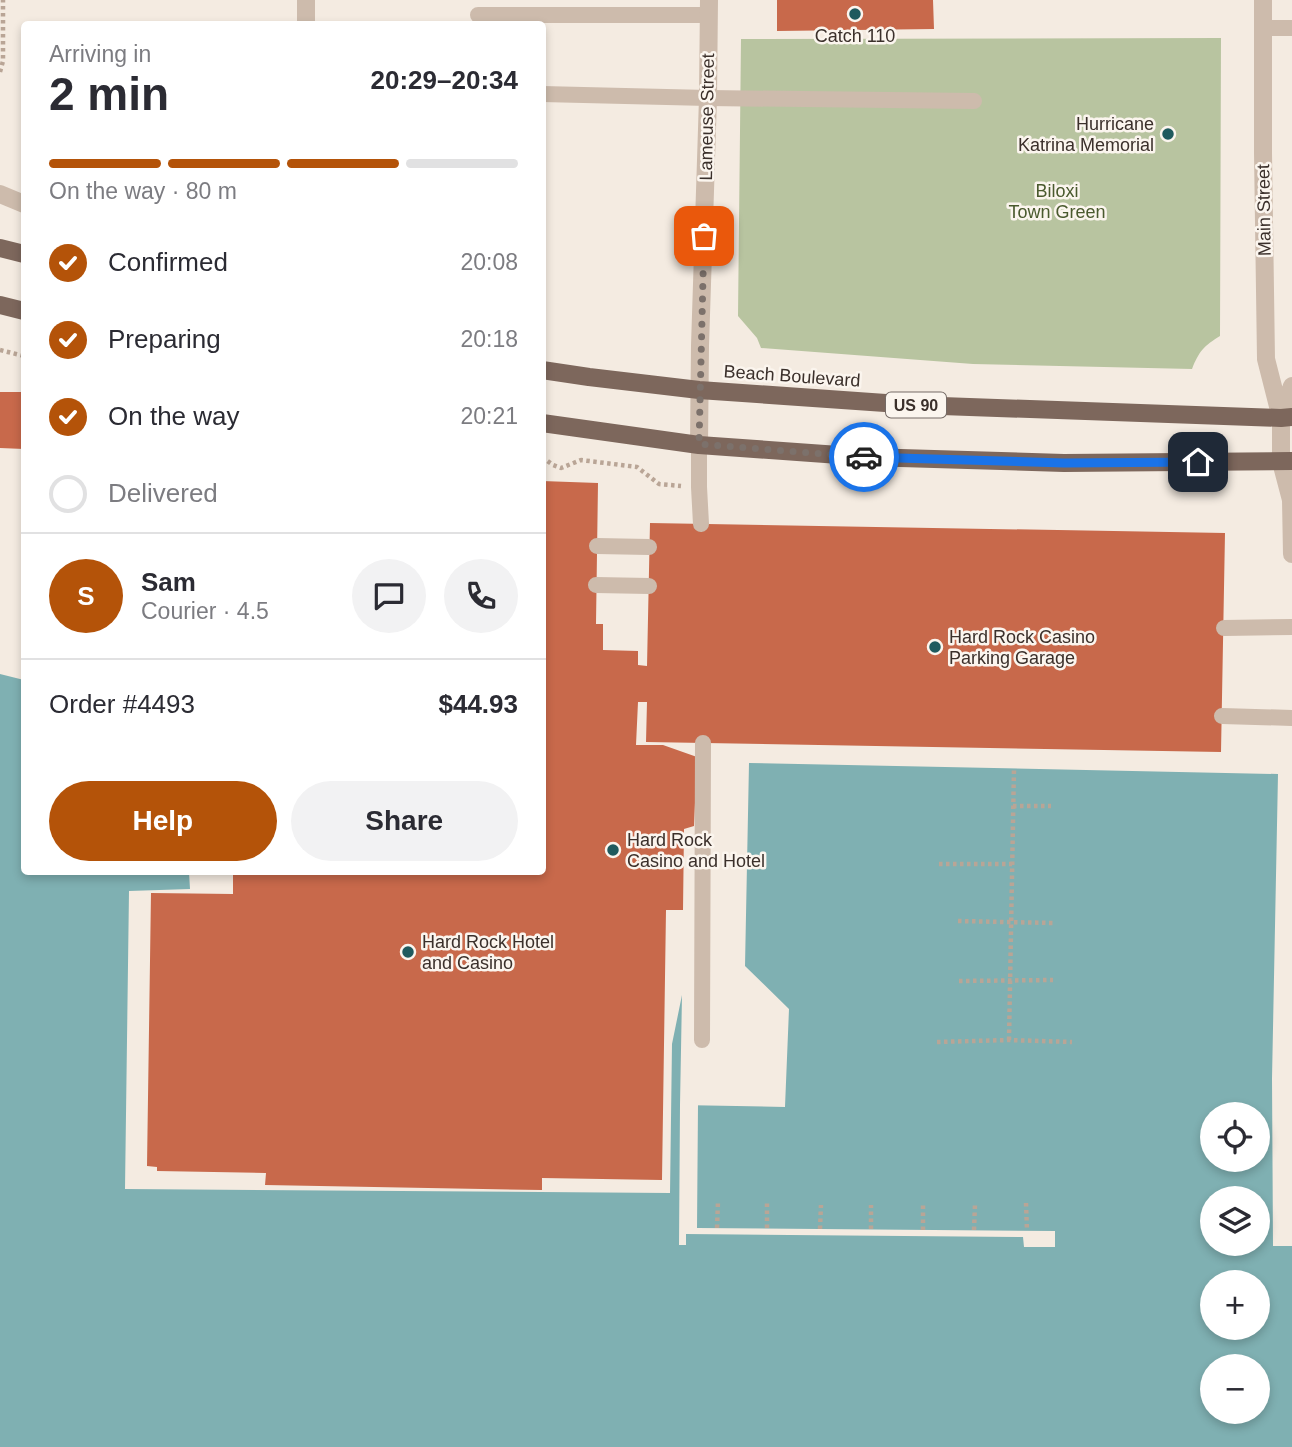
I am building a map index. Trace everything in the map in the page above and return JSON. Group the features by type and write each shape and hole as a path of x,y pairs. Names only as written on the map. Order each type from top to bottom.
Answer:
{"main road":[{"path":"1,253 21,254"},
{"path":"0,305 21,310"},
{"name":"Beach Boulevard","path":"546,371 699,390 914,405 1286,418"},
{"path":"546,424 699,444 893,458 1064,463 1287,461"}],"street":[{"path":"306,0 306,21"},
{"name":"Main Street","path":"1263,0 1266,359 1286,418"},
{"name":"Lameuse Street","path":"699,444 708,7"},
{"path":"0,194 21,203"},
{"name":"Main Street","path":"1292,386 1286,418 1292,554"}],"lane":[{"path":"478,13 708,7"},
{"path":"1263,27 1292,28"},
{"path":"546,94 974,101"},
{"path":"699,444 701,524"},
{"path":"597,546 649,547"},
{"path":"596,585 649,586"},
{"path":"1224,628 1292,627"},
{"path":"1222,716 1292,718"},
{"path":"702,1040 703,743"}],"path":[{"path":"0,72 4,61 3,0"},
{"path":"0,350 21,355"},
{"path":"546,460 561,468 581,460 637,467 659,484 699,487"},
{"path":"1009,1040 1014,768"},
{"path":"1013,806 1051,806"},
{"path":"939,864 1012,864"},
{"path":"958,921 1053,923"},
{"path":"959,981 1053,980"},
{"path":"937,1041 1072,1042"},
{"path":"717,1228 718,1201"},
{"path":"767,1202 767,1228"},
{"path":"923,1203 923,1230"},
{"path":"1026,1203 1027,1231"},
{"path":"974,1230 975,1204"},
{"path":"820,1229 821,1205"},
{"path":"870,1229 871,1205"}],"green space":[{"name":"Biloxi Town Green","path":"1221,38 1220,336 1203,350 1192,369 973,364 761,348 757,338 738,316 741,39"}],"water":[{"path":"0,674 21,679 21,875 189,875 190,889 129,891 125,1189 670,1193 672,1044 682,995 680,1105 785,1107 789,1009 745,966 749,763 1278,774 1272,1079 1292,1079 1292,1447 0,1447"}],"pier":[{"path":"1272,1079 1292,1079 1292,1246 1273,1246"},
{"path":"680,1105 698,1105 697,1228 1055,1231 1055,1247 1024,1247 1023,1237 686,1234 686,1245 679,1245"}],"building":[{"name":"Catch 110","path":"777,0 933,0 934,29 777,31"},
{"path":"0,392 21,392 21,449 0,448"},
{"name":"Hard Rock Casino and Hotel","path":"546,481 598,483 596,624 603,624 603,650 638,651 638,665 647,666 650,523 1225,533 1221,752 646,742 647,702 638,702 636,745 663,745 697,757 694,826 684,829 683,910 666,910 662,1180 542,1178 542,1190 265,1185 266,1173 157,1171 157,1167 147,1166 151,893 233,894 233,875 546,875"}],"way so far":[{"path":"704,236 699,444 864,457"}],"place":[{"name":"Catch 110","path":"855,14"},
{"name":"Hurricane Katrina Memorial","path":"1168,134"},
{"name":"Hard Rock Casino Parking Garage","path":"935,647"},
{"name":"Hard Rock Casino and Hotel","path":"613,850"},
{"name":"Hard Rock Hotel and Casino","path":"408,952"}],"route":[{"path":"864,457 1064,463 1198,462"}]}
